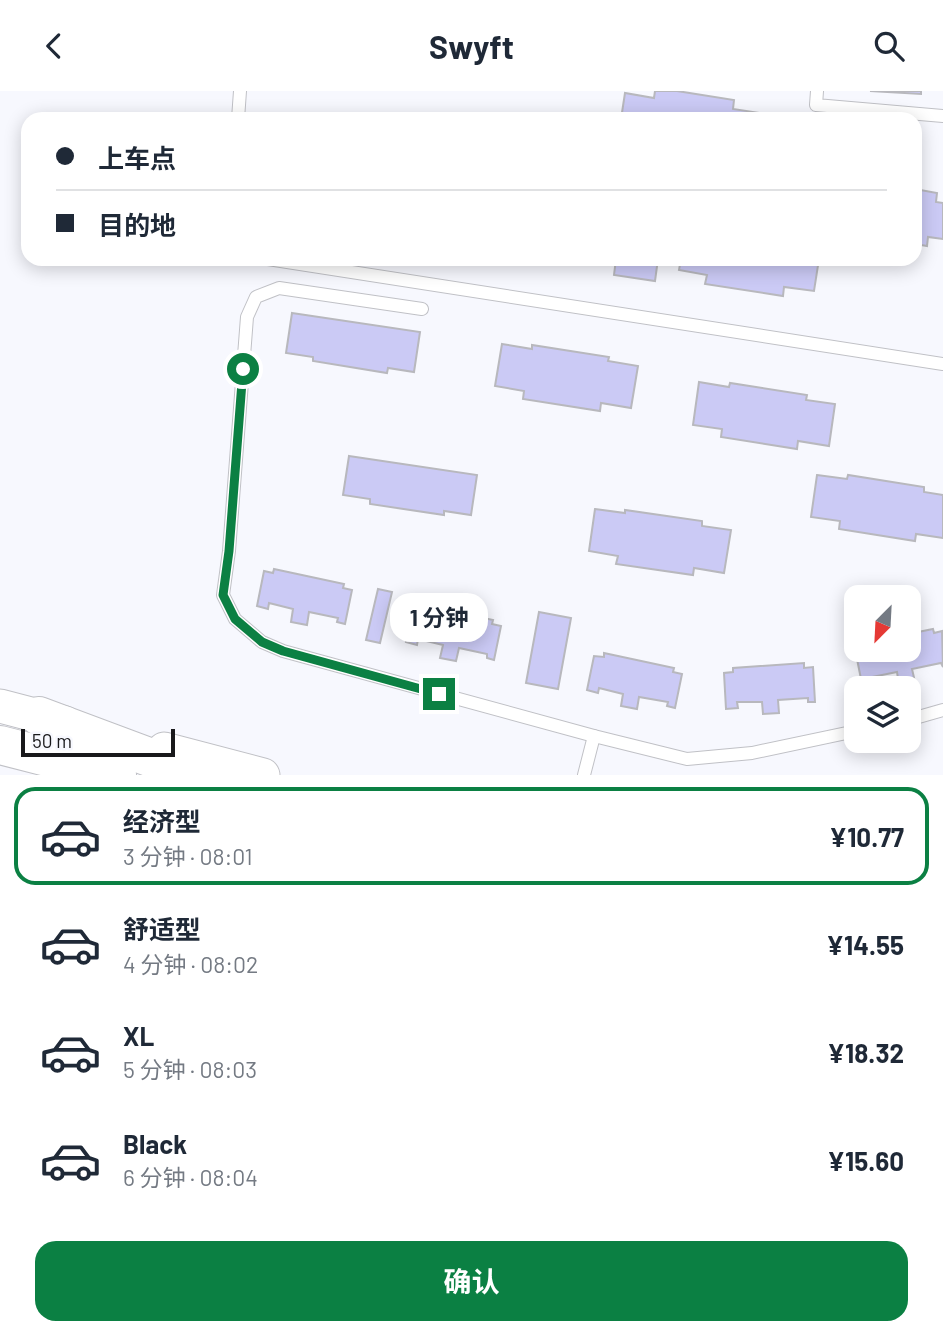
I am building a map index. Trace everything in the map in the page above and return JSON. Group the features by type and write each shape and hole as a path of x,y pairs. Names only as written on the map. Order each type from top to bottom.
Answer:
{"highway":[{"path":"39,716 197,775"},
{"path":"0,745 117,775"}],"main road":[{"path":"0,706 264,775"}],"lane":[{"path":"238,112 240,91"},
{"path":"817,91 816,105 897,112"},
{"path":"922,114 943,116"},
{"path":"313,266 943,364"},
{"path":"422,309 279,288 256,297 247,317 229,551 223,595 235,619 262,642 283,651 687,759 752,753 844,734"},
{"path":"921,716 943,710"},
{"path":"584,775 594,736"}],"building":[{"path":"655,91 677,91 734,100 733,109 753,112 622,112 625,93 654,98"},
{"path":"870,91 921,91 921,94"},
{"path":"922,190 937,193 936,202 943,203 943,239 928,237 927,246 922,245"},
{"path":"615,266 657,266 655,281 614,275"},
{"path":"680,266 818,266 814,291 784,287 783,296 705,284 707,275 679,270"},
{"path":"292,313 420,332 414,372 388,368 387,373 313,361 313,357 286,353"},
{"path":"502,344 532,349 532,345 609,357 608,361 638,366 631,408 601,403 600,411 523,399 524,391 495,386"},
{"path":"699,382 729,387 730,383 807,395 806,400 835,404 829,446 798,441 797,449 721,437 722,429 693,425"},
{"path":"349,456 477,475 471,515 444,511 444,515 370,504 370,499 343,495"},
{"path":"817,475 847,479 848,475 924,487 924,492 943,495 943,538 916,534 915,541 839,529 840,521 811,517"},
{"path":"595,509 625,513 625,510 702,521 702,526 731,530 724,573 694,568 693,575 616,564 618,556 589,551"},
{"path":"274,569 344,584 343,588 352,590 345,624 337,622 338,618 309,612 307,625 291,622 293,609 269,603 268,609 257,606 264,571 273,573"},
{"path":"378,589 392,592 380,643 366,640"},
{"path":"424,605 493,620 492,624 501,626 494,660 487,658 487,654 459,648 456,661 440,658 443,645 418,639 417,645 406,642 414,608 423,609"},
{"path":"539,612 571,618 558,689 526,683"},
{"path":"933,629 934,633 942,631 943,667 941,663 912,669 914,676 898,676 897,672 860,676 858,662 921,662 921,631"},
{"path":"604,653 674,668 673,672 682,674 675,708 667,706 668,702 639,697 637,709 621,706 623,694 599,688 598,693 587,690 594,656 604,657"},
{"path":"804,663 804,668 813,667 815,702 808,702 808,698 778,700 779,713 763,714 762,702 737,702 738,708 726,709 724,673 733,672 733,668"}],"route":[{"path":"243,369 223,595 235,619 262,642 283,651 439,694"}]}
